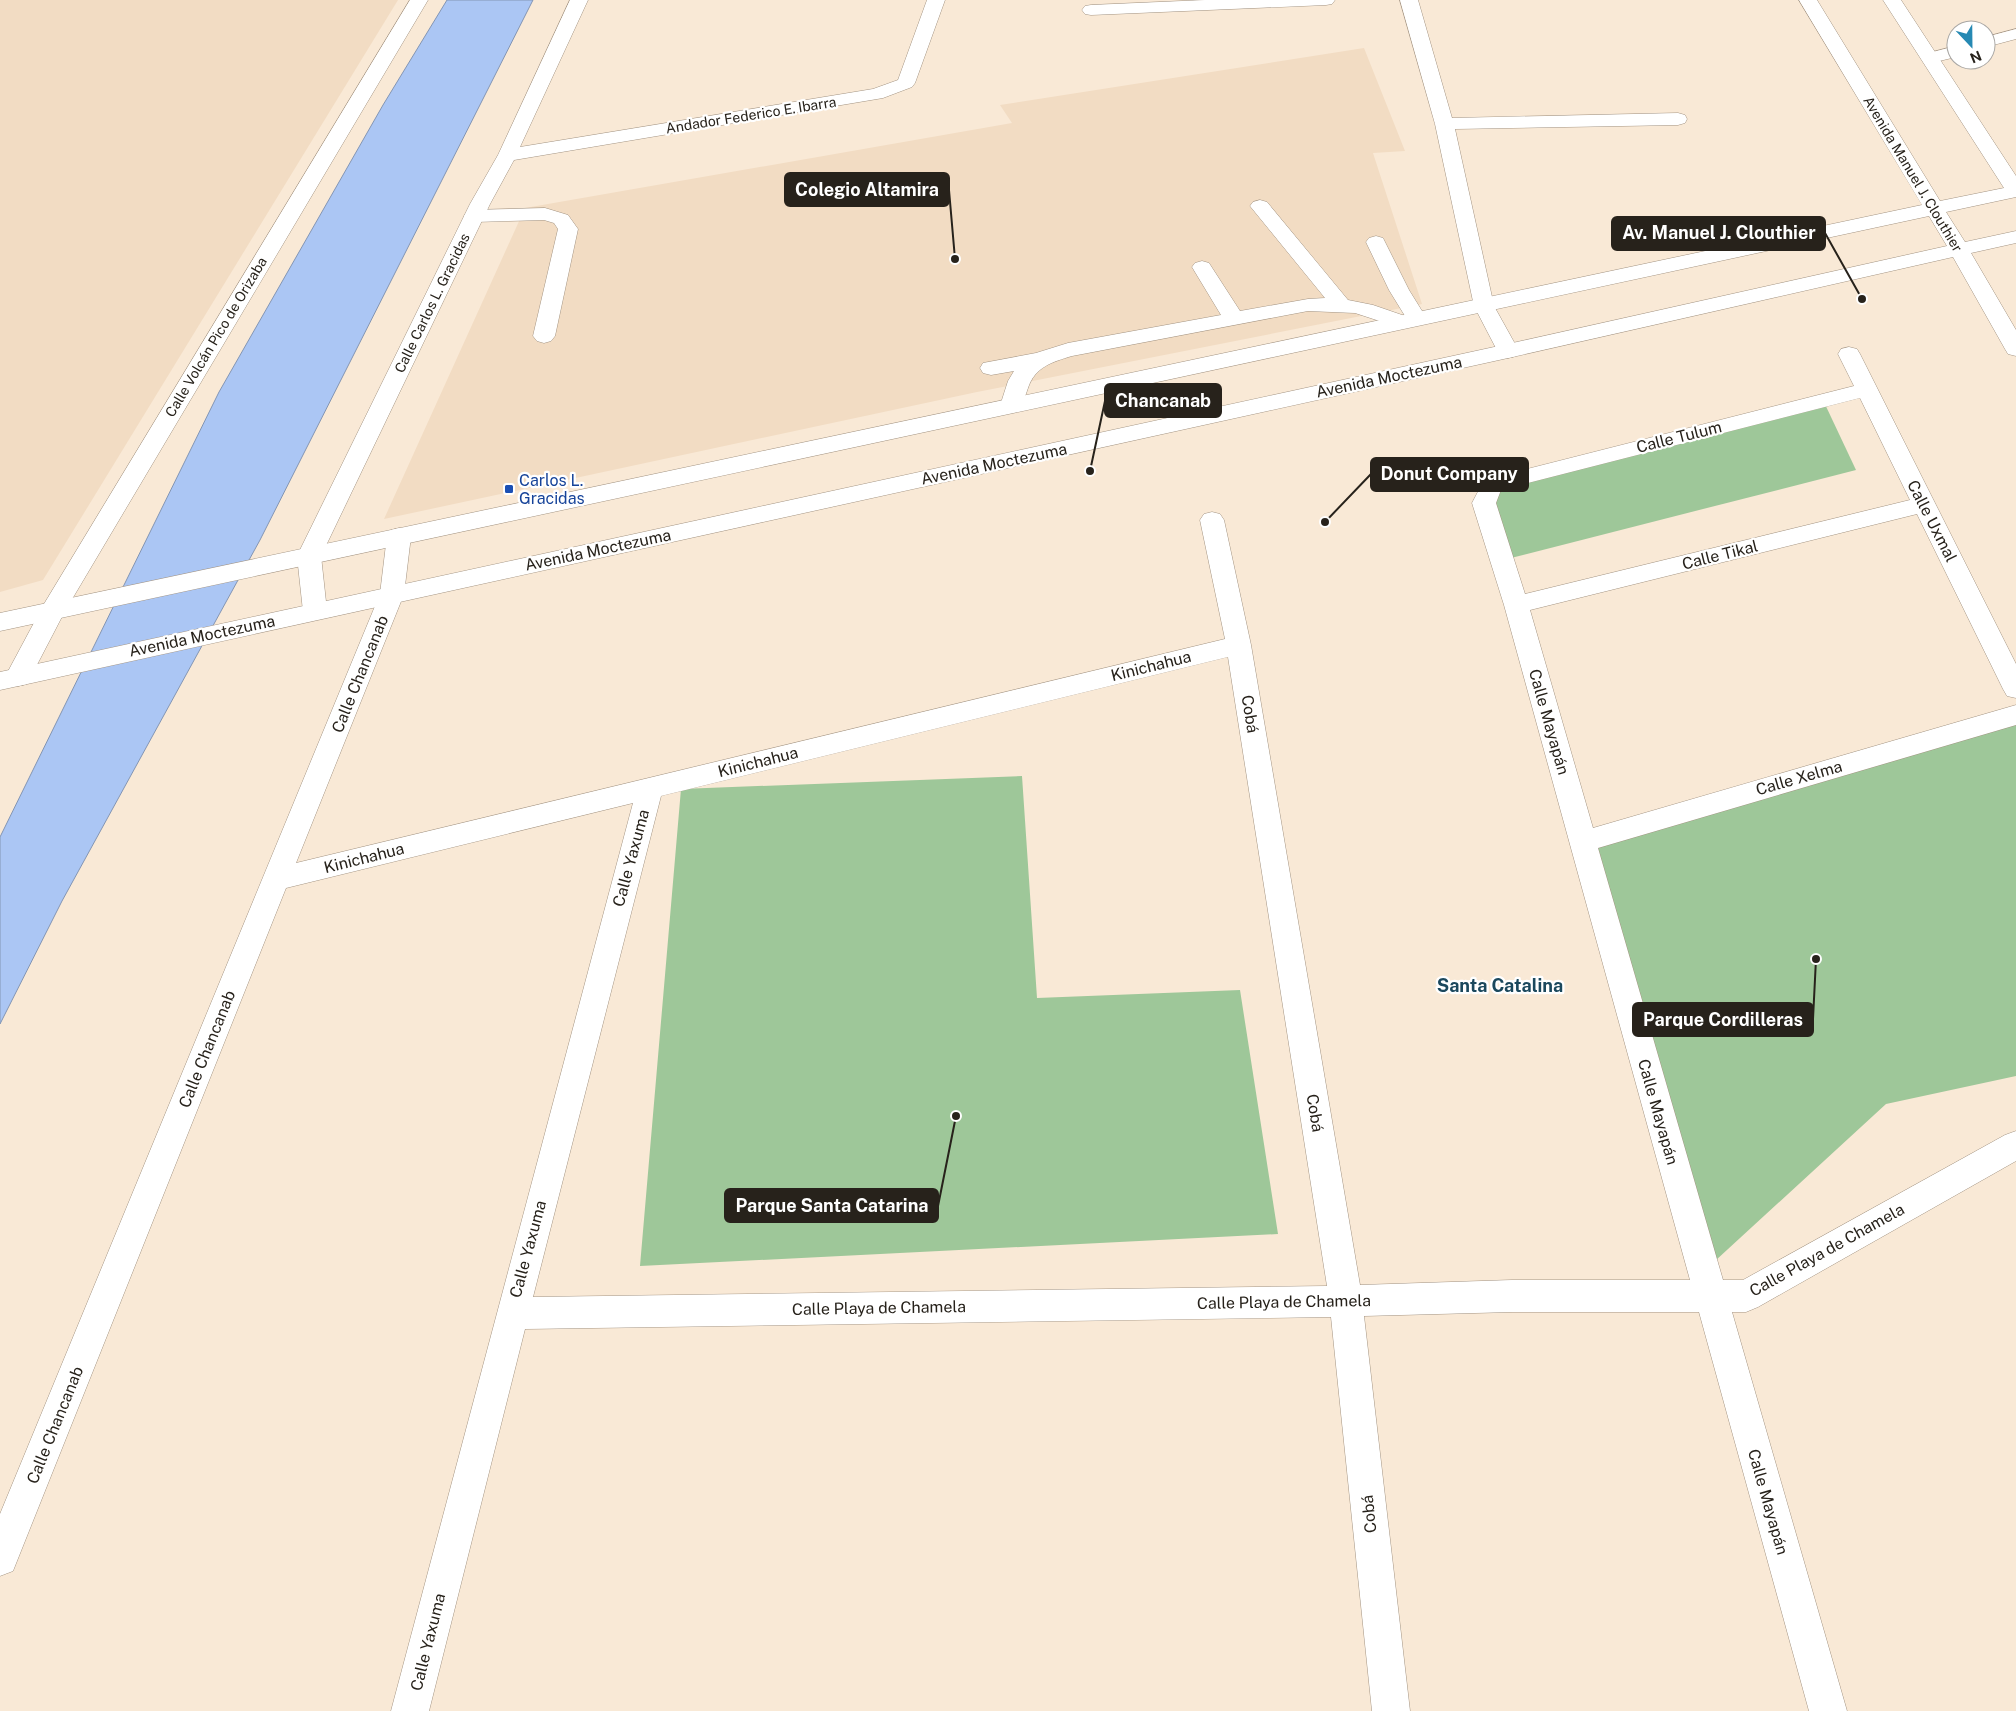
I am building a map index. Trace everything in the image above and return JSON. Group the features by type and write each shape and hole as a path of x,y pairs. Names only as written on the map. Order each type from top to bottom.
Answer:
{"street":[{"name":"Calle Volcán Pico de Orizaba","path":"9,679 53,610 419,0"},
{"name":"Calle Carlos L. Gracidas","path":"309,556 474,216 507,155 579,0"},
{"name":"Andador Federico E. Ibarra","path":"507,155 877,94 906,83 936,0"},
{"path":"1091,10 1326,0"},
{"path":"1409,0 1444,124 1484,306 1508,351"},
{"name":"Avenida Manuel J. Clouthier","path":"1808,0 1933,210 1960,250 2016,349"},
{"path":"0,622 2016,191 1892,0"},
{"path":"1996,39 2016,34"},
{"path":"1930,58 1946,54"},
{"path":"1444,124 1678,119"},
{"path":"1260,206 1341,304"},
{"path":"474,216 545,214 561,219 568,229 544,336"},
{"name":"Avenida Moctezuma","path":"9,679 1508,351 2016,237"},
{"path":"1376,242 1400,290 1409,320"},
{"path":"1202,267 1234,319"},
{"path":"991,368 1037,360 1068,350 1308,305 1341,304 1376,310 1409,320"},
{"name":"Calle Uxmal","path":"1848,354 2016,689"},
{"path":"1011,406 1019,377 1037,360"},
{"name":"Calle Tulum","path":"1492,485 1866,390"},
{"name":"Calle Mayapán","path":"1492,485 1484,503 1516,605 1828,1711"},
{"name":"Calle Tikal","path":"1516,605 1924,505"},
{"name":"Cobá","path":"1212,520 1239,645 1346,1301 1391,1711"},
{"name":"Calle Chancanab","path":"0,1558 392,594 399,536"},
{"path":"309,556 315,611"},
{"name":"Kinichahua","path":"277,879 1239,645"},
{"name":"Calle Xelma","path":"1582,842 2016,715"},
{"name":"Calle Yaxuma","path":"410,1711 650,788"},
{"name":"Calle Playa de Chamela","path":"512,1313 1346,1301 1512,1296 1746,1296 2016,1145"}],"shaded area":[{"path":"0,0 398,0 43,580 0,592"},
{"path":"1364,48 1405,151 1373,153 1422,304 977,392 384,519 525,208 1012,123 1000,105"}],"green space":[{"path":"1823,400 1856,470 1503,560 1492,485"},
{"path":"2016,715 2016,1076 1886,1104 1703,1272 1582,842"},
{"path":"1022,776 1037,998 1240,990 1278,1234 640,1266 681,789"}],"water":[{"path":"447,0 533,0 260,540 62,901 0,1024 0,837 219,392 383,105"}],"place":[{"name":"Colegio Altamira","path":"955,259"},
{"name":"Av. Manuel J. Clouthier","path":"1862,299"},
{"name":"Chancanab","path":"1090,471"},
{"name":"Carlos L. Gracidas","path":"509,489"},
{"name":"Donut Company","path":"1325,522"},
{"name":"Parque Cordilleras","path":"1816,959"},
{"name":"Parque Santa Catarina","path":"956,1116"}],"district":[{"name":"Santa Catalina","path":"1500,985"}]}
